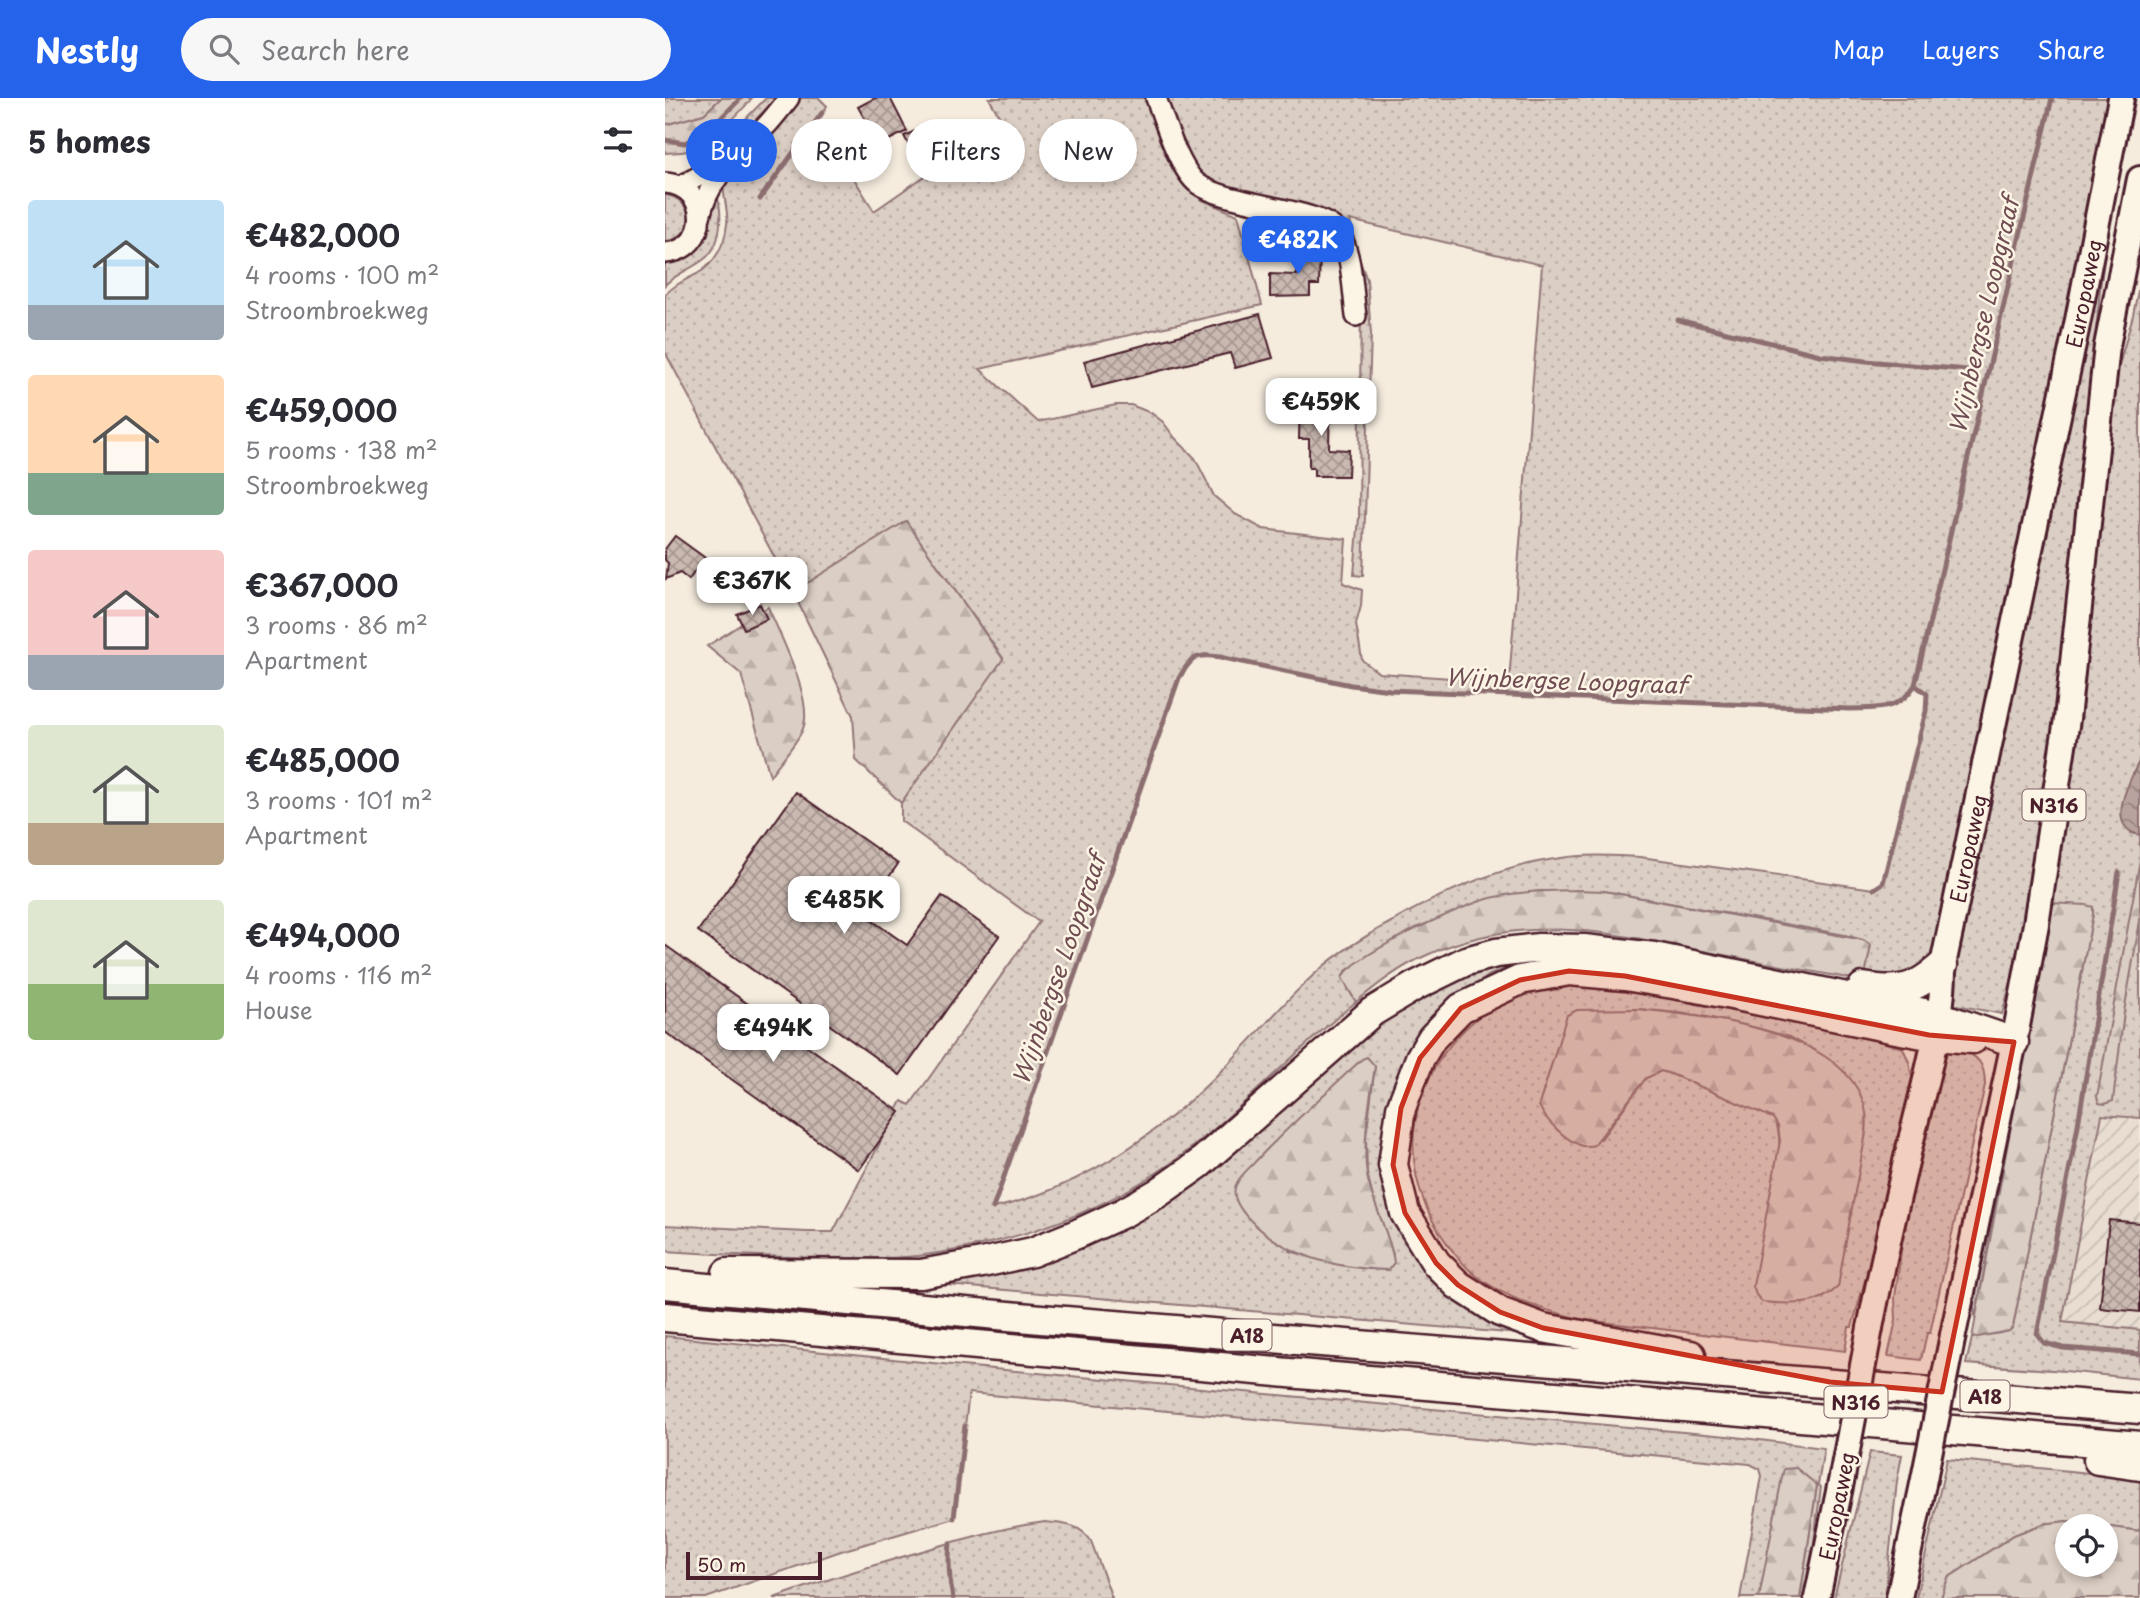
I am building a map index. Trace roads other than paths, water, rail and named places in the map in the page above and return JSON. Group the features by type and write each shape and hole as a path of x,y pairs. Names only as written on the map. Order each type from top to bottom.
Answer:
{"highway":[{"name":"A18","path":"665,1272 921,1274 1031,1252 1111,1218 1158,1193 1199,1164 1372,1012 1415,986 1466,961 1496,953 1539,948 1584,949 1642,956 1798,987 1936,1026"},
{"name":"A18","path":"1798,987 1835,982 1891,991 1925,981 1943,965"},
{"name":"A18","path":"1830,1382 1543,1328 1500,1312 1458,1285 1436,1263 1405,1213 1393,1165 1401,1108 1420,1058 1432,1038 1461,1008 1520,980 1569,971 1625,976 1936,1026 2014,1042"},
{"name":"A18","path":"665,1284 1054,1320 2140,1409"},
{"name":"A18","path":"665,1317 2140,1446"},
{"name":"A18","path":"1975,1432 2088,1458 2140,1466"}],"main road":[{"name":"Europaweg","path":"1817,1598 1888,1237 1944,987 1943,965 2078,320 2121,98"},
{"name":"Europaweg","path":"1899,1598 2036,924 2067,719 2107,346 2140,180"}],"street":[{"path":"772,119 789,98"},
{"path":"1156,98 1176,152 1196,183 1223,196 1319,219 1338,231 1347,250 1356,316"},
{"path":"667,254 683,248 692,240 698,229 703,204 715,182"},
{"path":"673,185 691,195 698,205 700,217"}],"water":[{"path":"2140,760 2140,835 2129,831 2121,814 2126,791"}],"waterway":[{"path":"665,140 685,143 708,131 741,98"},
{"name":"Wijnbergse Loopgraaf","path":"993,1208 1179,678 1195,659 1204,656 1219,657 1351,685 1390,690 1850,709 1895,704 1909,693 1915,685 2052,98"},
{"path":"760,199 822,113"},
{"path":"1678,320 1820,355 1967,370"},
{"path":"1874,889 1883,883 1926,711 1927,694 1915,685"},
{"path":"2119,872 2077,1131 2037,1334 2044,1343 2063,1348 2140,1354"},
{"name":"Wijnbergse Loopgraaf","path":"954,1518 965,1426"},
{"name":"Wijnbergse Loopgraaf","path":"950,1543 949,1570 953,1598"}]}
